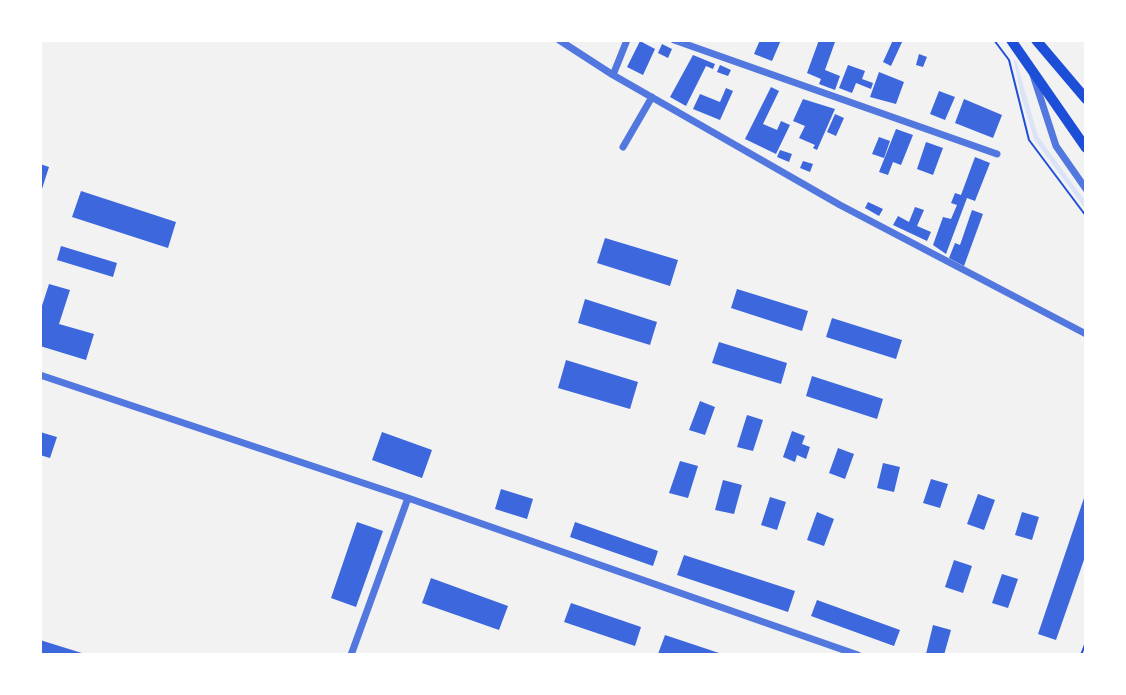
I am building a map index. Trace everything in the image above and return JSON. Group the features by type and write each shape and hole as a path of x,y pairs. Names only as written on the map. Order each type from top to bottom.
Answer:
{"main road":[{"path":"1012,40 1086,148"},
{"path":"1036,40 1086,99"}],"street":[{"path":"559,40 613,75 840,205 1086,334"},
{"path":"613,75 627,40"},
{"path":"674,40 998,154"},
{"path":"1031,68 1056,146 1086,189"},
{"path":"623,147 652,97"},
{"path":"40,375 408,498 858,655"},
{"path":"351,655 408,498"}],"path":[{"path":"994,40 1009,60 1022,122 1029,140 1086,216"},
{"path":"1081,655 1086,642"}],"shaded area":[{"path":"1016,60 1038,136 1086,202 1086,210 1034,139 1020,92 1014,61"}],"building":[{"path":"760,40 781,40 772,61 754,54"},
{"path":"819,40 835,42 825,70 840,76 835,90 819,84 821,79 807,73"},
{"path":"893,40 903,40 891,66 883,62"},
{"path":"640,41 655,49 643,75 627,67"},
{"path":"662,44 672,49 668,58 658,53"},
{"path":"919,54 927,57 923,67 916,65"},
{"path":"693,55 715,64 713,69 706,66 686,106 670,97"},
{"path":"720,65 731,70 728,76 717,72"},
{"path":"848,65 865,71 862,79 873,83 871,89 856,83 852,93 839,88"},
{"path":"879,72 904,82 896,104 870,97"},
{"path":"771,87 779,91 763,124 777,130 781,121 790,125 776,154 745,139"},
{"path":"726,88 733,91 720,120 693,109 700,94 720,102"},
{"path":"939,91 955,97 945,120 930,114"},
{"path":"803,99 835,109 817,150 813,148 815,145 799,138 805,126 793,121"},
{"path":"964,99 1002,115 993,138 955,123"},
{"path":"835,114 844,118 836,136 827,132"},
{"path":"896,129 913,135 901,165 893,162 888,175 879,172"},
{"path":"879,137 890,141 884,158 872,154"},
{"path":"926,142 943,148 933,175 917,169"},
{"path":"780,150 792,154 789,162 777,157"},
{"path":"975,157 990,163 975,201 967,198 946,254 933,245 943,217 951,219 957,205 951,203 955,193 961,195"},
{"path":"803,161 813,164 810,172 800,168"},
{"path":"40,164 49,167 41,192 40,192"},
{"path":"81,191 176,222 168,248 72,217"},
{"path":"868,202 883,209 879,216 865,208"},
{"path":"915,207 924,210 917,226 931,232 927,241 893,225 898,216 909,222"},
{"path":"972,210 983,214 964,266 949,258 955,243 960,245"},
{"path":"605,238 678,260 670,286 597,263"},
{"path":"61,246 117,263 113,277 57,260"},
{"path":"49,284 70,290 59,324 94,334 86,360 40,346 40,312"},
{"path":"737,289 808,311 802,331 731,308"},
{"path":"585,299 657,322 650,345 578,323"},
{"path":"832,318 902,340 896,359 826,337"},
{"path":"719,342 787,363 781,384 712,363"},
{"path":"566,360 638,382 630,409 558,388"},
{"path":"812,376 883,399 877,419 806,396"},
{"path":"700,401 715,407 705,435 689,430"},
{"path":"747,415 763,420 753,451 737,447"},
{"path":"792,431 805,436 802,444 810,447 806,459 797,455 795,462 783,457"},
{"path":"40,432 57,437 50,458 40,455"},
{"path":"382,432 432,450 422,478 372,460"},
{"path":"838,448 854,454 845,479 829,473"},
{"path":"680,461 698,466 688,498 669,493"},
{"path":"883,463 900,467 894,492 877,488"},
{"path":"931,479 948,484 940,508 923,503"},
{"path":"723,480 742,485 734,514 715,510"},
{"path":"501,489 533,499 527,519 495,509"},
{"path":"978,494 995,500 984,530 967,524"},
{"path":"1085,495 1086,554 1056,640 1038,634"},
{"path":"770,497 786,502 777,530 761,525"},
{"path":"817,512 834,519 824,546 807,540"},
{"path":"1022,512 1039,517 1032,540 1015,535"},
{"path":"357,522 383,531 356,607 331,598"},
{"path":"575,522 658,551 653,566 570,537"},
{"path":"684,555 795,591 788,612 677,575"},
{"path":"954,560 972,566 963,593 945,587"},
{"path":"1002,574 1018,579 1008,608 992,603"},
{"path":"431,578 508,606 499,630 422,603"},
{"path":"817,600 900,630 894,646 811,616"},
{"path":"571,603 641,627 635,646 564,622"},
{"path":"933,625 951,630 944,655 926,654"},
{"path":"665,635 722,654 722,655 658,654"},
{"path":"40,640 85,654 85,655 40,655"}]}
